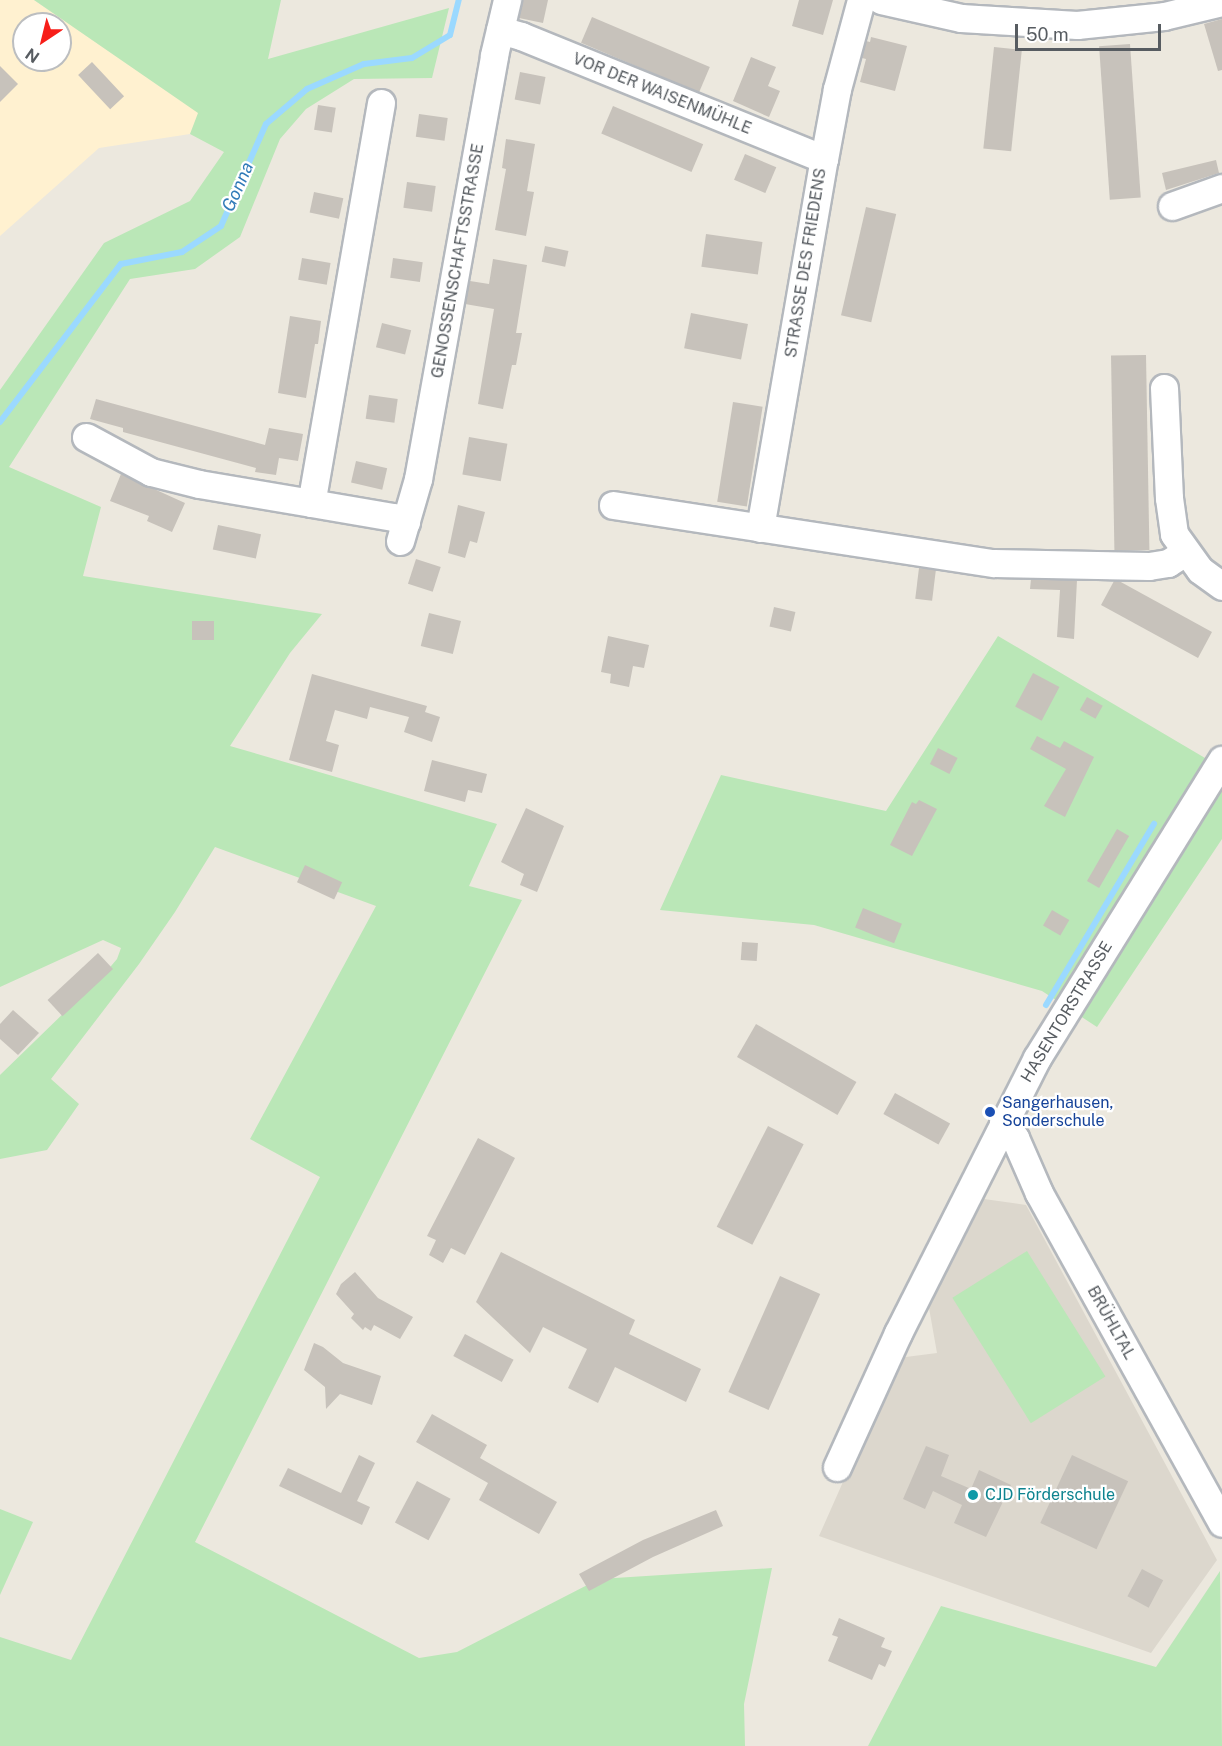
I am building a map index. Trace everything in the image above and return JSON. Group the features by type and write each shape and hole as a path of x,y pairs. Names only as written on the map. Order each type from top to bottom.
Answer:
{"street":[{"name":"GENOSSENSCHAFTSSTRASSE","path":"86,437 151,472 199,484 393,517 403,532 418,479 507,0"},
{"name":"STRASSE DES FRIEDENS","path":"760,528 837,89 861,0"},
{"path":"881,0 961,18 1077,25 1164,16 1222,2"},
{"name":"VOR DER WAISENMÜHLE","path":"500,30 521,36 824,159"},
{"path":"311,503 381,103"},
{"path":"1172,206 1222,188"},
{"path":"1164,388 1171,520 1174,534 1200,570 1222,586"},
{"path":"613,505 994,563 1149,566 1168,563 1185,552"},
{"name":"HASENTORSTRASSE","path":"837,1467 897,1334 1003,1122 1051,1033 1222,760"},
{"name":"BRÜHLTAL","path":"1003,1122 1015,1138 1040,1193 1222,1523"}],"shaded area":[{"path":"0,0 34,0 52,12 12,12 12,72 72,72 72,26 199,113 190,134 99,148 0,236"},
{"path":"984,1199 1026,1205 1217,1560 1151,1653 819,1536 898,1358 937,1353 929,1308"}],"green space":[{"path":"34,0 281,0 268,59 449,8 432,78 354,79 306,109 280,139 240,237 195,269 130,279 9,467 101,507 83,576 322,614 290,653 230,746 497,824 469,886 522,900 195,1542 419,1658 457,1652 599,1579 772,1568 744,1704 745,1746 0,1746 0,1637 71,1660 320,1177 250,1139 376,906 215,847 175,912 139,964 51,1079 79,1104 47,1150 0,1159 0,1075 106,972 117,959 121,948 103,940 0,987 0,390 104,243 190,201 224,152 190,134 198,113 72,26 72,12 51,12"},
{"path":"998,636 1222,768 1222,839 1097,1027 1042,991 814,925 660,910 721,775 886,811"},
{"path":"1027,1251 1105,1377 1031,1423 952,1298"},
{"path":"0,1509 33,1522 0,1595"},
{"path":"1220,1571 1222,1746 868,1746 941,1606 1156,1667"}],"building":[{"path":"522,0 548,0 543,23 519,18"},
{"path":"799,0 833,0 823,35 792,26"},
{"path":"592,17 710,67 699,93 581,43"},
{"path":"1222,19 1222,70 1218,71 1204,24"},
{"path":"871,37 907,46 895,91 860,82 866,59 862,58 866,41 870,42"},
{"path":"1130,44 1141,198 1110,200 1099,46"},
{"path":"994,47 1022,50 1011,151 983,148"},
{"path":"751,57 776,67 768,86 780,91 769,117 733,101"},
{"path":"92,62 124,96 110,109 78,75"},
{"path":"0,66 18,84 0,102"},
{"path":"520,72 546,77 540,104 515,99"},
{"path":"318,105 336,108 332,133 314,130"},
{"path":"613,106 703,144 691,172 601,134"},
{"path":"419,114 448,118 445,141 416,137"},
{"path":"506,139 535,144 527,191 534,192 526,236 495,230 506,169 502,168"},
{"path":"745,154 776,167 765,193 734,180"},
{"path":"1216,160 1219,173 1166,190 1162,173"},
{"path":"407,182 436,186 432,212 403,208"},
{"path":"314,192 343,198 339,219 310,213"},
{"path":"866,207 896,214 871,322 841,315"},
{"path":"706,234 762,242 758,275 701,267"},
{"path":"545,246 568,251 565,267 542,262"},
{"path":"302,258 331,263 327,285 298,280"},
{"path":"393,258 423,262 420,282 390,278"},
{"path":"493,259 527,265 516,333 522,333 516,365 512,365 503,409 478,404 494,309 465,304 470,281 489,284"},
{"path":"691,313 748,324 741,359 684,348"},
{"path":"290,316 321,321 306,398 278,393"},
{"path":"382,323 411,330 405,355 376,347"},
{"path":"1146,355 1149,550 1114,551 1111,356"},
{"path":"369,395 398,399 394,423 366,419"},
{"path":"96,399 265,445 269,428 303,434 298,461 279,458 276,475 255,472 256,468 123,432 123,428 90,419"},
{"path":"733,402 763,407 747,506 717,502"},
{"path":"469,437 507,444 501,481 462,474"},
{"path":"356,461 387,468 382,490 351,482"},
{"path":"121,474 185,503 172,532 147,521 149,516 110,501"},
{"path":"458,505 485,512 477,543 470,541 465,558 448,553"},
{"path":"218,525 261,534 256,559 213,549"},
{"path":"416,559 441,567 433,592 408,584"},
{"path":"919,568 936,570 932,601 915,599"},
{"path":"1031,579 1077,580 1074,639 1057,637 1060,590 1030,589"},
{"path":"1114,581 1119,581 1212,632 1198,658 1101,605"},
{"path":"774,607 795,612 791,631 770,626"},
{"path":"429,613 461,621 453,654 421,646"},
{"path":"192,621 214,621 214,640 192,640"},
{"path":"608,636 649,645 644,668 633,666 629,687 610,683 611,674 601,672"},
{"path":"1033,673 1059,687 1042,721 1015,707"},
{"path":"312,674 427,706 425,712 440,717 432,742 404,732 409,717 370,707 367,719 335,710 326,741 339,745 332,772 289,760"},
{"path":"1087,697 1103,706 1095,719 1080,710"},
{"path":"1037,736 1060,748 1064,741 1094,757 1065,817 1044,806 1066,769 1030,749"},
{"path":"938,748 958,758 949,774 930,764"},
{"path":"432,760 487,774 482,793 468,790 465,802 424,791"},
{"path":"919,800 937,809 912,856 890,845 912,802 916,804"},
{"path":"526,808 564,826 537,892 520,885 524,874 501,862"},
{"path":"1117,829 1129,836 1099,888 1087,881"},
{"path":"305,865 342,882 334,900 297,882"},
{"path":"863,908 902,924 894,943 855,927"},
{"path":"1052,910 1069,920 1060,936 1043,926"},
{"path":"742,942 758,943 757,961 741,960"},
{"path":"98,953 113,969 63,1016 48,1000"},
{"path":"13,1010 39,1033 18,1055 0,1039 0,1024"},
{"path":"756,1024 856,1082 837,1115 737,1057"},
{"path":"895,1093 950,1124 938,1145 883,1114"},
{"path":"768,1126 804,1144 752,1245 717,1227"},
{"path":"478,1138 515,1158 465,1255 451,1248 443,1263 429,1255 436,1240 427,1236"},
{"path":"501,1252 635,1320 629,1334 701,1369 686,1402 615,1367 598,1403 568,1388 587,1349 543,1327 530,1353 476,1302"},
{"path":"355,1272 378,1298 413,1317 400,1339 374,1325 371,1331 365,1327 363,1330 351,1318 354,1314 336,1294 341,1284"},
{"path":"780,1276 820,1294 769,1410 728,1392"},
{"path":"465,1334 514,1360 502,1382 453,1356"},
{"path":"314,1343 323,1347 343,1363 381,1376 372,1405 340,1394 326,1409 325,1387 304,1370"},
{"path":"432,1414 487,1445 480,1458 557,1502 539,1534 479,1500 488,1483 416,1442"},
{"name":"CJD Förderschule","path":"926,1446 949,1455 941,1476 971,1489 979,1470 1011,1485 986,1537 954,1523 962,1505 933,1491 925,1509 903,1499"},
{"path":"359,1455 375,1463 357,1501 370,1507 362,1525 279,1486 288,1468 341,1493"},
{"path":"1072,1455 1128,1481 1096,1549 1040,1523"},
{"path":"417,1481 451,1499 428,1540 395,1522"},
{"path":"716,1510 723,1526 653,1557 589,1591 579,1574 643,1540"},
{"path":"1142,1569 1163,1580 1149,1608 1127,1596"},
{"path":"839,1618 885,1638 881,1647 892,1651 885,1667 879,1664 872,1680 828,1661 838,1637 832,1635"}],"waterway":[{"name":"Gonna","path":"0,422 121,264 182,252 221,226 266,124 307,89 364,64 412,58 450,35 459,0"},
{"path":"1046,1005 1154,824"}],"place":[{"name":"Sangerhausen, Sonderschule","path":"990,1112"},
{"name":"CJD Förderschule","path":"973,1495"}]}
